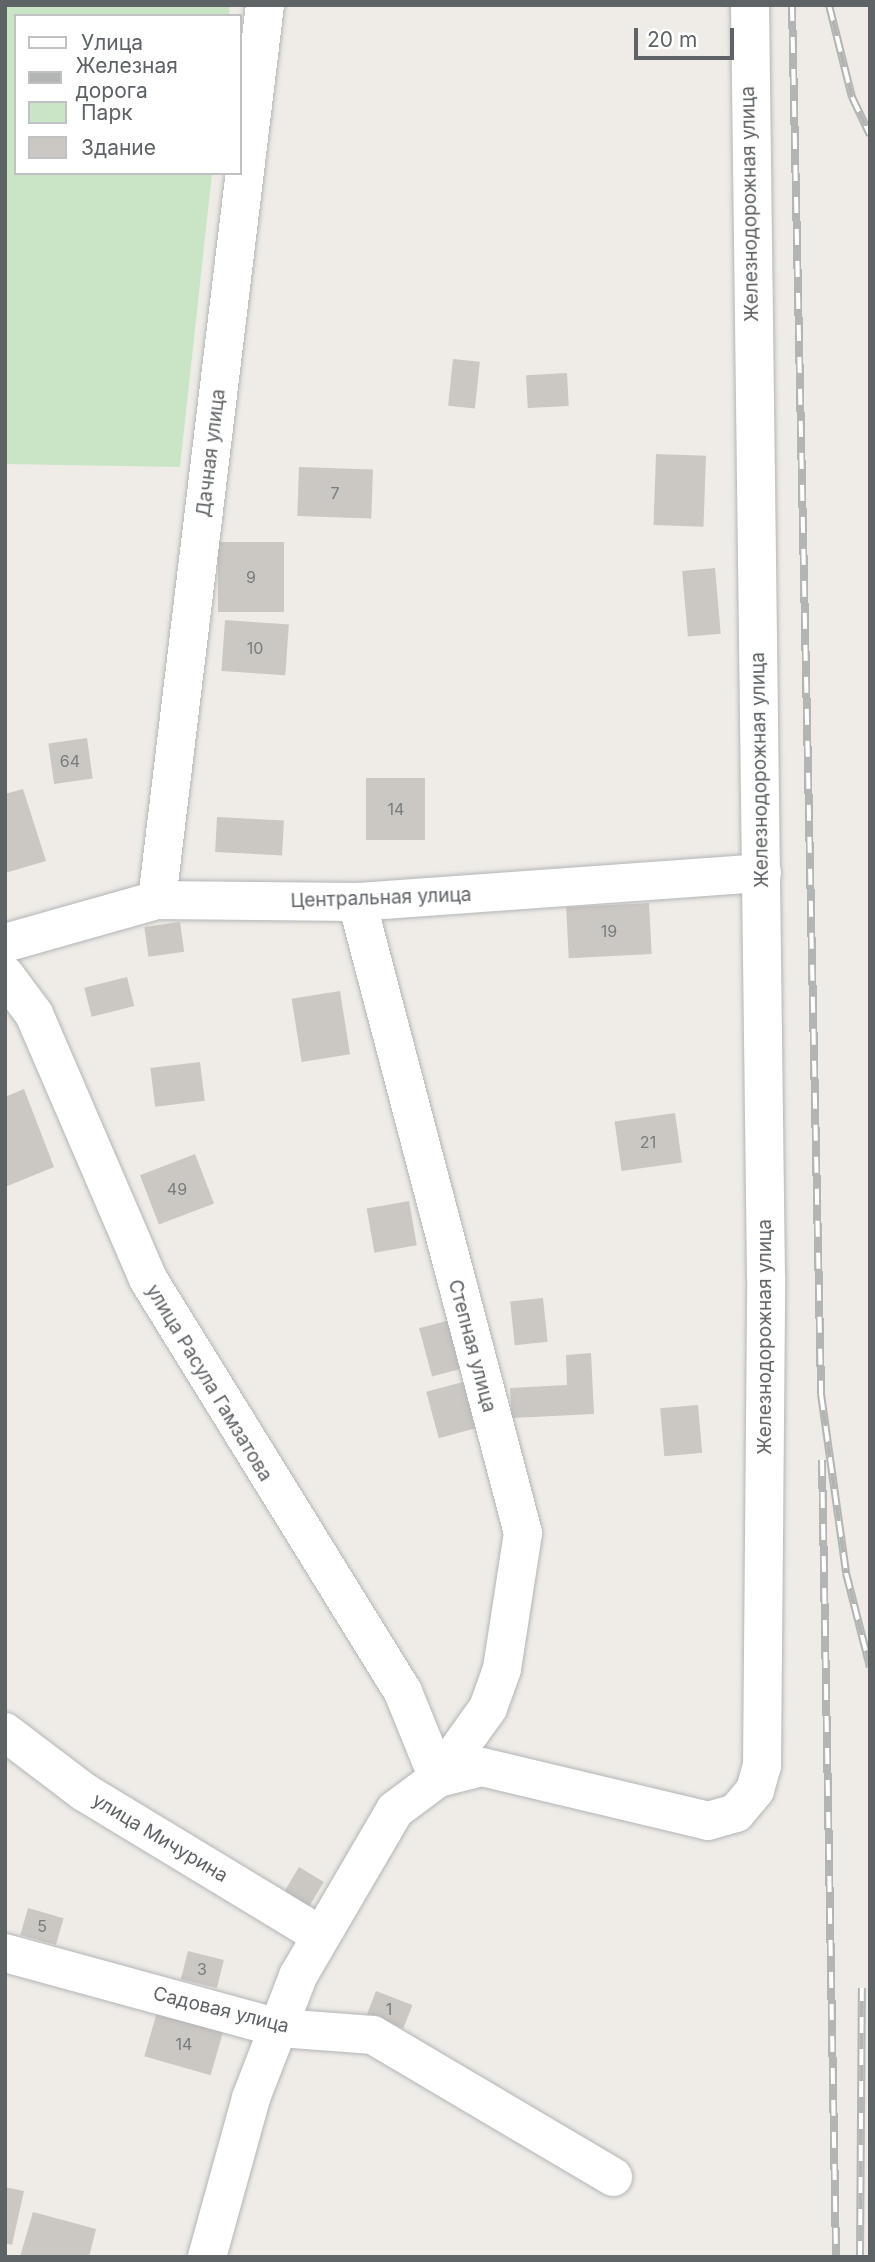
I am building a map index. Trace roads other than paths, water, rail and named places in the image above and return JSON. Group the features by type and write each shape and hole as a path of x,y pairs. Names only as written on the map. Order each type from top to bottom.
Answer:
{"street":[{"name":"Дачная улица","path":"157,900 265,5"},
{"name":"Железнодорожная улица","path":"207,2257 251,2098 280,2028 320,1935 395,1810 438,1777 482,1767 709,1821 736,1813 755,1790 764,1733 762,873 750,5"},
{"name":"Центральная улица","path":"5,943 157,900 357,902 762,873"},
{"name":"Степная улица","path":"357,902 523,1533 502,1668 488,1709 438,1777"},
{"name":"улица Расула Гамзатова","path":"5,975 34,1014 148,1279 403,1692 438,1777"},
{"name":"улица Мичурина","path":"5,1732 84,1792 320,1935"},
{"name":"Садовая улица","path":"5,1953 280,2028 373,2035 612,2177"}],"railway":[{"path":"792,5 821,1394 846,1573 870,1667"},
{"path":"829,5 852,97 870,135"},
{"path":"822,1460 836,2257"},
{"path":"860,2257 862,1988"}]}
